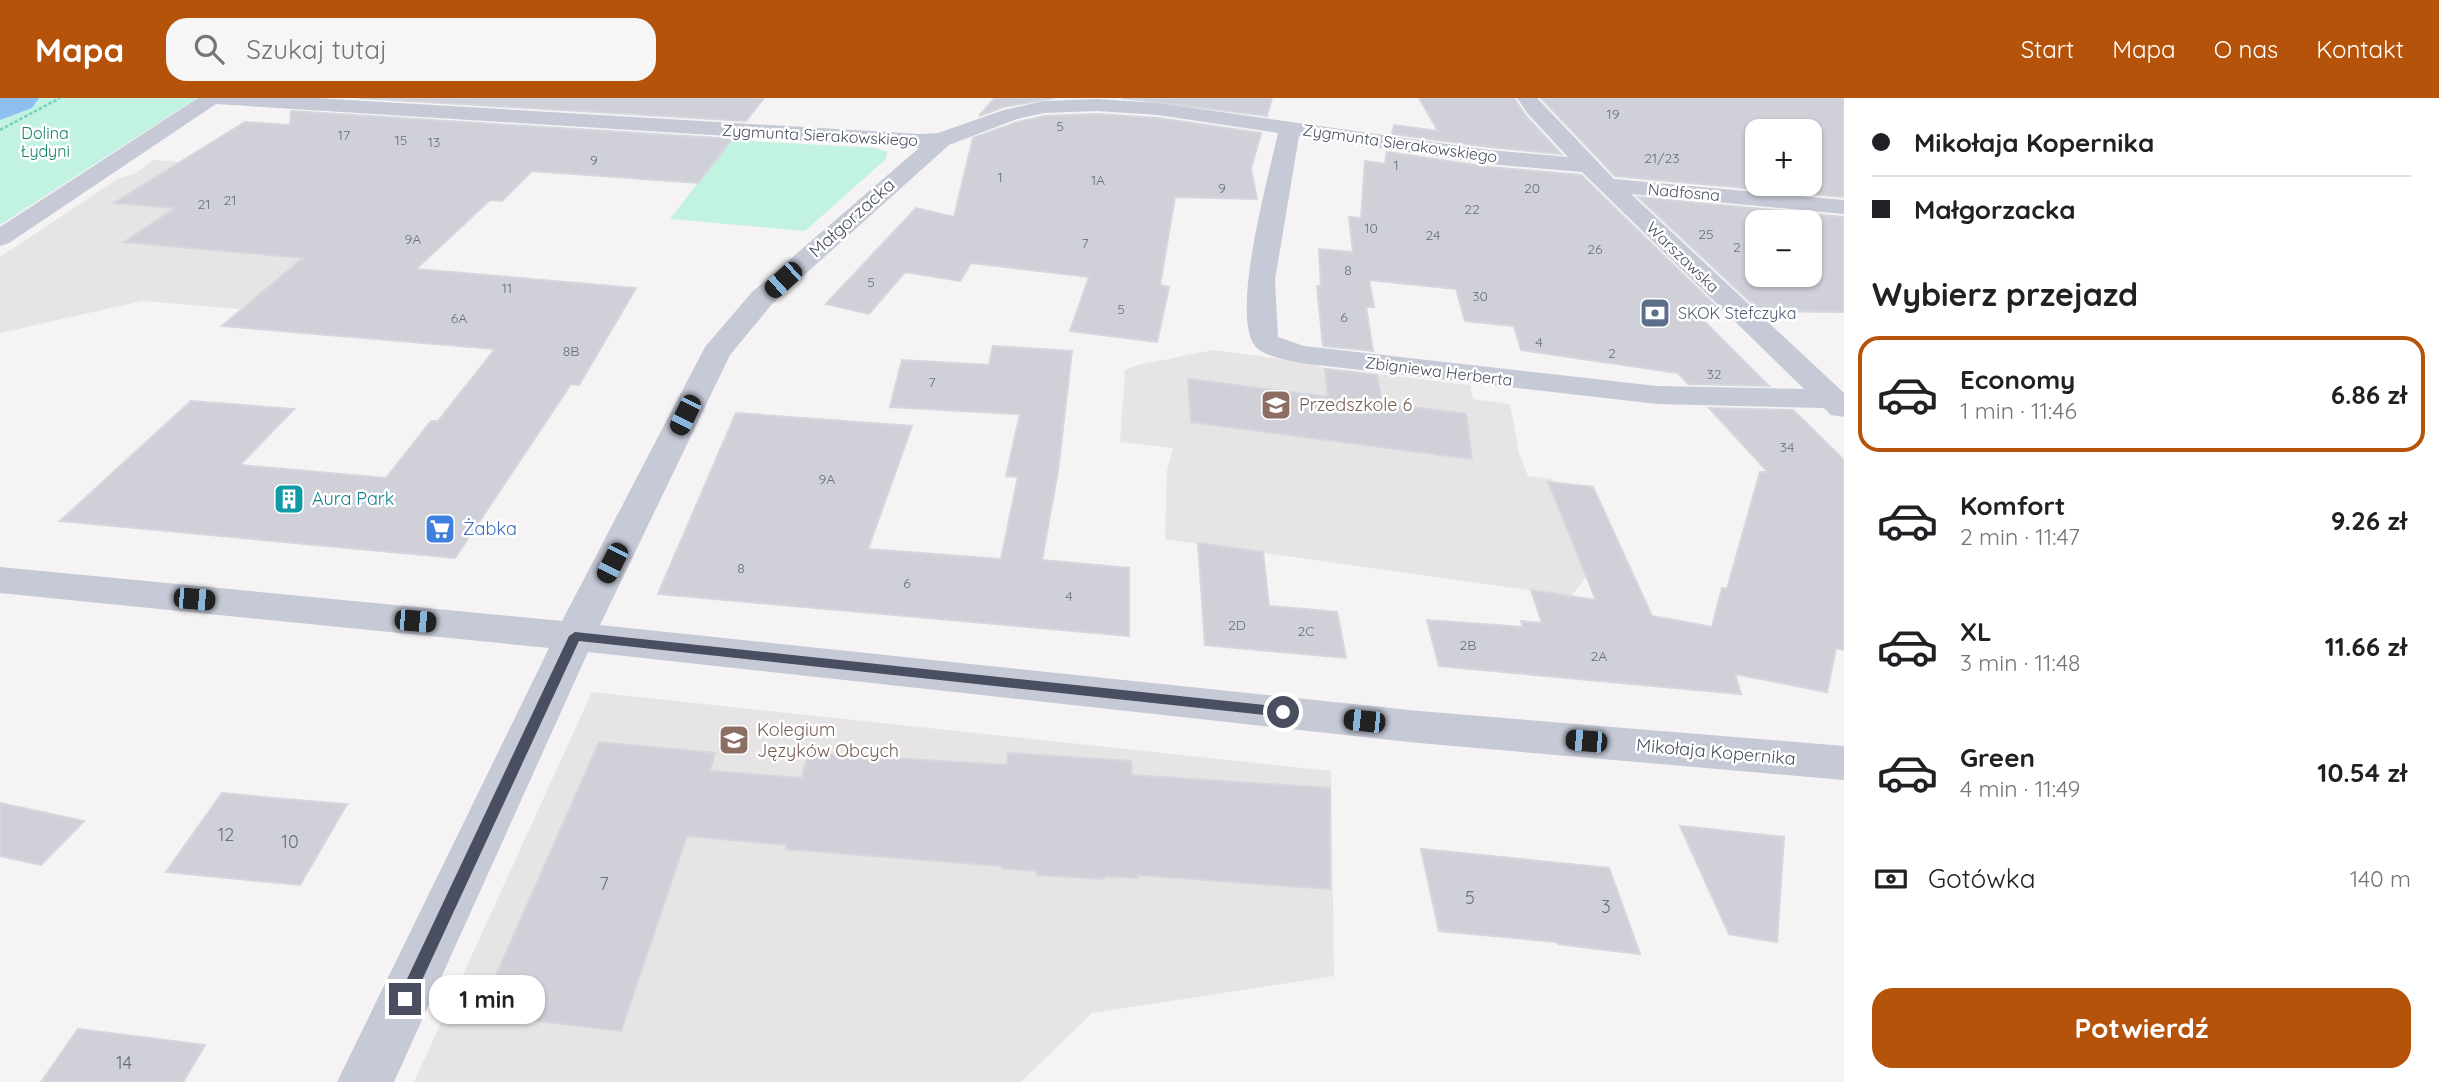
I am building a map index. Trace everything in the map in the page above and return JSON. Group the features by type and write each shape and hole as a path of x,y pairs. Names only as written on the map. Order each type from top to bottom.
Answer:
{"street":[{"name":"Zygmunta Sierakowskiego","path":"212,98 862,139 941,140 1011,114 1044,107 1159,104 1489,157 1588,166"},
{"path":"0,237 212,98"},
{"name":"Warszawska","path":"1527,98 1607,185 1838,405"},
{"name":"Zbigniewa Herberta","path":"1290,127 1261,280 1262,334 1268,343 1300,354 1547,384 1657,395 1776,399 1838,405"},
{"name":"Małgorzacka","path":"365,1082 575,636 716,353 762,298 941,140"},
{"name":"Nadfosna","path":"1607,185 1844,207"},
{"name":"Mikołaja Kopernika","path":"0,580 575,636 1419,727 1844,763"}],"path":[{"path":"0,130 60,98"}],"shaded area":[{"path":"154,160 419,180 266,311 142,301 0,333 0,257 119,178 134,174"},
{"path":"1213,350 1319,364 1319,367 1470,385 1473,399 1510,404 1519,453 1528,476 1552,479 1553,483 1549,484 1587,576 1571,596 1165,539 1167,471 1173,448 1120,442 1125,370"},
{"path":"592,692 1331,771 1334,976 1092,1013 1021,1082 414,1082"}],"green space":[{"name":"Dolina Łydyni","path":"0,98 197,98 0,225"},
{"path":"731,140 875,148 887,152 886,159 805,231 670,219"}],"building":[{"path":"359,98 764,98 746,121"},
{"path":"995,98 1054,98 1003,107 979,116"},
{"path":"1122,98 1272,98 1267,116"},
{"path":"1419,98 1514,98 1526,116 1561,154 1392,134 1394,125 1438,131"},
{"path":"1541,98 1844,98 1844,197 1822,195 1822,119 1745,119 1745,188 1615,176"},
{"path":"291,111 732,139 698,183 532,171 502,201 490,200 416,269 636,288 579,385 571,384 455,558 60,521 191,401 294,409 240,465 386,478 431,421 438,421 495,349 222,326 303,258 124,242 175,208 114,203 245,122 290,125"},
{"path":"1097,114 1158,118 1261,133 1251,169 1257,199 1175,197 1160,285 1169,287 1157,342 1070,331 1089,277 971,263 960,281 905,272 869,314 826,304 916,208 954,217 973,138 1044,116"},
{"path":"1387,152 1489,167 1581,175 1720,310 1693,310 1769,386 1688,384 1678,373 1521,350 1514,326 1465,321 1456,289 1369,280 1374,307 1366,307 1373,351 1323,346 1317,286 1321,286 1319,249 1353,252 1349,217 1361,218 1365,161 1385,164"},
{"path":"1638,197 1772,210 1745,210 1745,287 1822,287 1822,215 1844,217 1844,312 1760,311"},
{"path":"993,346 1072,351 1058,471 1042,560 1129,568 1129,636 658,594 736,413 912,426 868,549 1001,559 1018,477 1006,476 1020,414 890,407 902,360 989,365"},
{"path":"1325,369 1377,375 1382,403 1466,414 1472,459 1191,422 1188,379 1328,397"},
{"path":"1709,408 1793,410 1844,460 1844,650 1836,648 1827,692 1735,674 1741,694 1439,666 1427,620 1523,627 1521,621 1542,623 1531,590 1596,600 1548,482 1593,487 1652,616 1712,627 1722,588 1727,589 1760,472 1768,472"},
{"path":"1198,543 1263,552 1269,606 1337,612 1346,658 1205,645"},
{"path":"599,742 715,753 710,771 802,778 808,753 1007,765 1008,753 1131,761 1132,775 1330,788 1330,889 1137,875 1137,878 1104,876 1104,879 1037,875 1036,871 1002,866 786,849 787,845 687,836 621,1031 479,1014"},
{"path":"222,793 347,804 300,885 166,872"},
{"path":"0,803 84,821 41,865 0,856"},
{"path":"1680,826 1784,837 1777,942 1729,934"},
{"path":"1421,849 1609,868 1640,954 1557,942 1439,931"},
{"path":"78,1029 205,1045 183,1082 41,1082"}],"waterway":[{"path":"0,105 15,98"}],"place":[{"name":"SKOK Stefczyka","path":"1655,313"},
{"name":"Przedszkole 6","path":"1276,405"},
{"name":"Aura Park","path":"289,499"},
{"name":"Żabka","path":"440,529"},
{"name":"Kolegium Języków Obcych","path":"734,740"}],"route":[{"path":"405,999 575,636 1283,712"}]}
